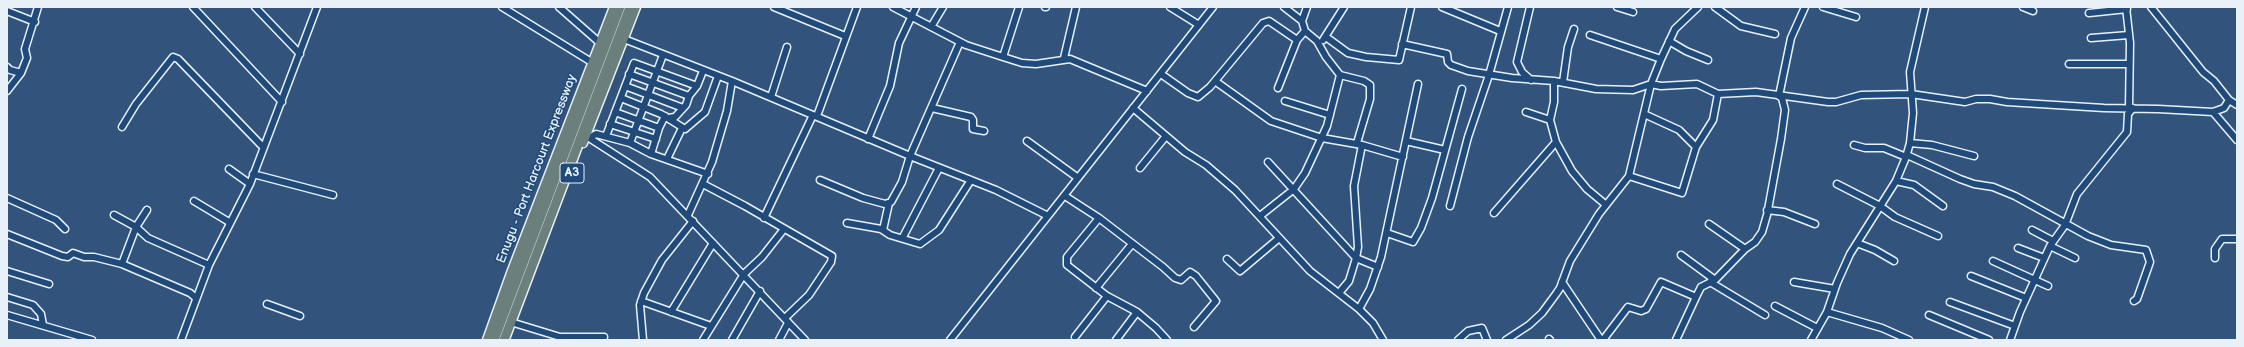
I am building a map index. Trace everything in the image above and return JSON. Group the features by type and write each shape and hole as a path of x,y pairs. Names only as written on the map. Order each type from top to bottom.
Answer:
{"highway":[{"name":"Enugu - Port Harcourt Expressway","path":"494,340 620,7"},
{"name":"A3","path":"504,340 630,7"}],"main road":[{"name":"Enugu - Port Harcourt Expressway","path":"487,340 511,272 614,7"},
{"name":"A3","path":"508,340 589,136 636,7"}],"street":[{"path":"7,91 21,73 27,58 25,49 35,22 38,7"},
{"path":"192,7 282,102"},
{"path":"255,7 300,54"},
{"path":"181,340 209,265 229,222 250,184 300,54 316,7"},
{"path":"502,7 592,63"},
{"path":"559,7 600,43"},
{"path":"774,7 845,36"},
{"path":"764,218 815,115 857,7"},
{"path":"893,7 960,42 1022,63 1036,64 1064,58 1070,59 1147,91"},
{"path":"868,139 890,86 900,43 916,7"},
{"path":"932,27 943,7"},
{"path":"1004,57 1019,7"},
{"path":"1064,58 1076,7"},
{"path":"1170,7 1199,25"},
{"path":"950,340 1213,7"},
{"path":"1284,7 1302,21 1305,31 1319,44 1326,57 1340,75 1364,81 1370,86 1370,99 1359,144 1354,186 1358,247 1349,281 1339,293"},
{"path":"1302,21 1308,7"},
{"path":"1319,44 1326,37 1344,7"},
{"path":"1326,37 1344,52 1375,58 1399,60 1411,7"},
{"path":"1442,7 1500,31"},
{"path":"1450,206 1468,137 1489,75 1500,31 1508,7"},
{"path":"1530,7 1517,62 1522,72 1531,80"},
{"path":"1617,7 1633,12"},
{"path":"1506,340 1529,325 1542,313 1560,288 1570,261 1605,204 1629,176 1651,84 1661,59 1669,41 1680,23 1698,7"},
{"path":"1715,7 1741,26 1775,34"},
{"path":"1779,96 1791,38 1805,7"},
{"path":"1822,7 1856,17"},
{"path":"1811,340 1827,312 1835,289 1857,243 1896,180 1906,156 1910,142 1912,113 1910,72 1925,7"},
{"path":"2023,7 2033,11"},
{"path":"2151,7 2203,72 2214,81 2229,100 2237,105"},
{"path":"2010,340 2034,279 2051,243 2065,225 2077,194 2127,132 2128,114 2131,108 2127,8 2089,13"},
{"path":"7,10 35,22"},
{"path":"1161,74 1188,93 1198,97 1215,81 1267,21 1297,40"},
{"path":"1563,82 1568,47 1574,29"},
{"path":"1278,88 1297,40 1305,31"},
{"path":"1590,35 1661,59"},
{"path":"2091,38 2129,35"},
{"path":"624,40 771,97 868,139 996,190 1048,216"},
{"path":"1669,41 1686,52 1708,60"},
{"path":"882,230 889,203 902,182 910,156 960,42"},
{"path":"1402,44 1446,54 1448,62 1451,65 1468,71 1531,80 1563,82 1596,89 1633,90 1651,84 1662,86 1697,84 1718,94 1756,92 1836,102 1861,95 1911,94 1965,102 1976,98 2007,102 2213,112 2224,108 2229,100"},
{"path":"771,97 787,47"},
{"path":"630,143 642,107 663,55"},
{"path":"122,128 136,104 173,56 178,59 263,147"},
{"path":"606,136 629,74 635,62 697,86"},
{"path":"2069,64 2129,64"},
{"path":"7,67 10,70 21,73"},
{"path":"667,117 675,117 686,105 689,96 697,86 703,71"},
{"path":"629,74 689,96"},
{"path":"1260,216 1294,189 1305,173 1322,138 1330,115 1340,75"},
{"path":"621,98 667,117 685,129 705,112 718,76"},
{"path":"1215,81 1271,121 1322,138 1359,144 1403,157"},
{"path":"1554,81 1554,102 1550,120 1556,142 1572,171 1587,189 1605,204"},
{"path":"688,215 708,174 727,111 732,82"},
{"path":"1359,308 1370,289 1378,267 1387,233 1418,84"},
{"path":"625,86 683,108"},
{"path":"1387,233 1413,242 1427,216 1462,89"},
{"path":"1629,176 1682,193 1696,147 1713,120 1718,94"},
{"path":"1676,340 1701,287 1712,281 1745,248 1755,242 1762,232 1785,110 1782,98 1779,96"},
{"path":"1285,100 1330,115"},
{"path":"932,108 971,118 973,120 973,129 984,132"},
{"path":"1133,108 1235,190 1260,216 1278,239 1310,271 1359,308 1378,329 1383,340"},
{"path":"615,112 659,128"},
{"path":"1526,112 1550,120"},
{"path":"2213,112 2237,140"},
{"path":"1644,114 1679,130 1696,147"},
{"path":"651,154 659,128 667,117"},
{"path":"610,124 656,139"},
{"path":"667,159 682,128"},
{"path":"589,136 596,134 630,143 651,154 708,174"},
{"path":"589,136 650,177 694,221 805,340"},
{"path":"1140,168 1166,136"},
{"path":"1027,141 1078,178"},
{"path":"1406,142 1445,150"},
{"path":"1494,213 1556,142"},
{"path":"1910,142 1932,145 1974,156"},
{"path":"1854,145 1865,148 1884,148 1960,179 1974,184 1993,187 2047,212 2065,225 2111,244 2146,250 2150,262 2138,299 2134,301"},
{"path":"1268,162 1356,258 1378,267"},
{"path":"903,237 939,168"},
{"path":"229,169 250,184"},
{"path":"253,174 333,195"},
{"path":"820,180 862,198 885,204 889,203"},
{"path":"847,223 882,230 890,235 920,244 939,230 971,180"},
{"path":"1896,180 1914,185 1943,206"},
{"path":"703,184 830,254 832,259 809,295 786,320 780,340"},
{"path":"1837,184 1880,206 1895,217 1938,236"},
{"path":"1065,196 1099,218 1179,280 1192,272 1215,298 1214,304 1194,327"},
{"path":"7,198 56,220 65,229"},
{"path":"194,201 229,222"},
{"path":"122,264 136,227 147,210"},
{"path":"1767,210 1784,212 1815,224"},
{"path":"114,214 136,227 148,238 209,265"},
{"path":"1099,218 1070,253 1066,261 1067,265 1096,288 1137,312 1156,328 1166,340"},
{"path":"643,340 641,301 662,260 694,221"},
{"path":"1709,224 1745,248"},
{"path":"704,340 711,326 744,274 762,257 784,229"},
{"path":"2032,230 2076,258"},
{"path":"7,234 62,256 68,257 73,253 84,257 94,257 122,264 190,293 196,298"},
{"path":"1227,259 1240,271 1278,239"},
{"path":"2215,258 2215,249 2222,239 2237,239"},
{"path":"671,312 713,243"},
{"path":"1857,243 1875,250 1894,261"},
{"path":"1096,288 1132,244"},
{"path":"2018,248 2044,258"},
{"path":"1682,256 1712,281 1765,315"},
{"path":"1992,261 2048,286"},
{"path":"7,271 49,284"},
{"path":"1971,276 2026,298"},
{"path":"1562,282 1602,340 1628,307 1641,311 1646,309 1661,282 1696,297"},
{"path":"1794,282 1835,289"},
{"path":"732,340 760,291"},
{"path":"1075,337 1108,296"},
{"path":"7,297 33,305 41,314 43,325"},
{"path":"641,301 711,326"},
{"path":"1950,302 2015,326"},
{"path":"267,304 300,316"},
{"path":"1774,306 1817,328"},
{"path":"1116,340 1137,312"},
{"path":"1827,312 1882,328 1909,340"},
{"path":"7,315 92,340"},
{"path":"1929,315 1989,340"},
{"path":"514,323 560,337 604,337"},
{"path":"1458,340 1468,331 1482,328 1487,340"}]}
